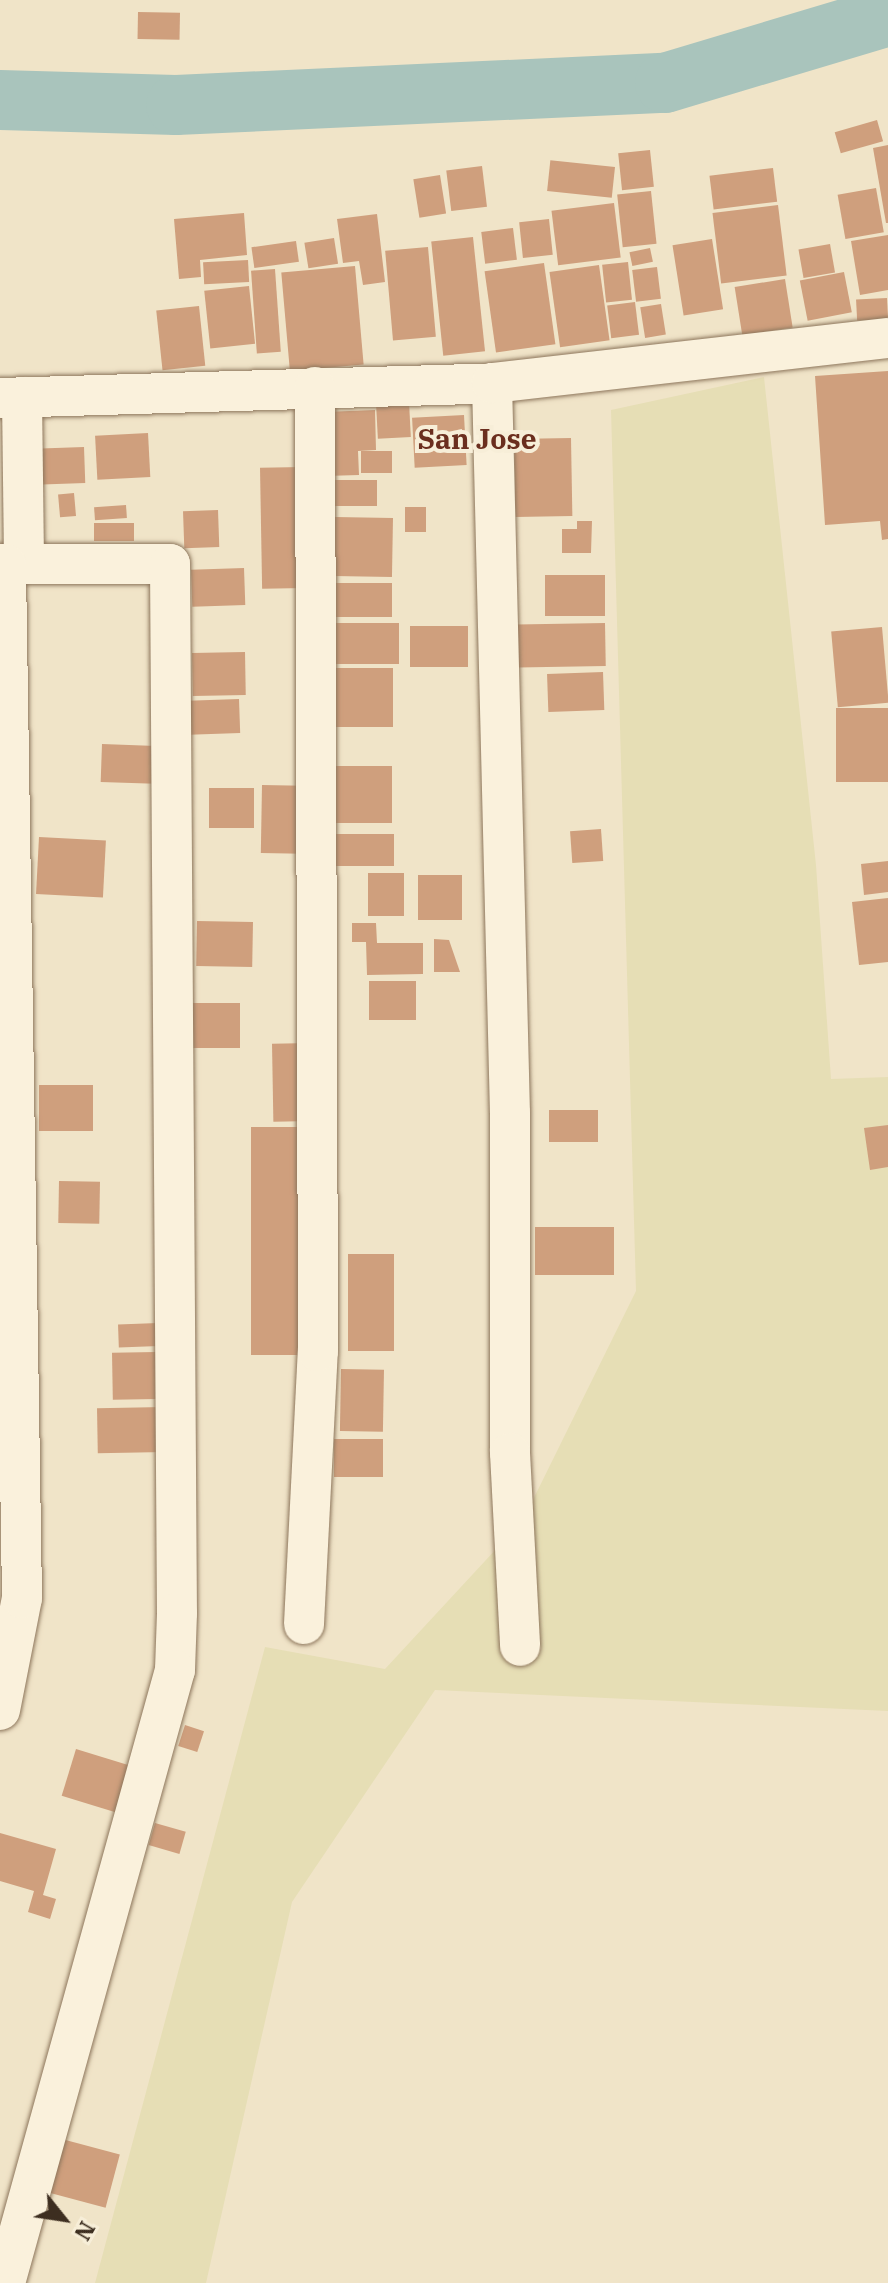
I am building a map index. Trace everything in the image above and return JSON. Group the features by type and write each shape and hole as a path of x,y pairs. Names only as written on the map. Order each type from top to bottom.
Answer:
{"street":[{"path":"0,1710 22,1598 10,564 11,397 492,383 888,338"},
{"path":"492,383 510,1113 510,1453 520,1646"},
{"path":"304,1624 318,1351 315,387"},
{"path":"5,2283 172,1682 177,1613 170,564 10,564"}],"shaded area":[{"path":"764,377 816,865 831,1079 888,1077 888,1711 435,1690 292,1902 206,2283 95,2283 265,1647 385,1669 523,1520 636,1291 611,410"}],"building":[{"path":"138,12 180,13 180,40 138,39"},
{"path":"877,120 883,141 841,153 835,132"},
{"path":"888,145 888,223 886,223 873,148"},
{"path":"650,150 654,187 622,190 618,153"},
{"path":"550,160 615,167 612,198 547,191"},
{"path":"482,166 487,207 451,211 446,170"},
{"path":"773,168 777,202 714,210 709,176"},
{"path":"440,175 446,214 419,218 413,179"},
{"path":"876,188 884,232 845,239 838,195"},
{"path":"651,191 657,244 623,247 617,195"},
{"path":"614,203 621,258 558,265 551,211"},
{"path":"778,205 787,275 721,284 712,213"},
{"path":"244,213 247,255 200,260 201,277 179,279 174,219"},
{"path":"377,214 385,282 363,285 359,261 343,263 337,219"},
{"path":"549,219 553,255 523,258 519,222"},
{"path":"513,228 517,260 485,264 481,232"},
{"path":"888,235 888,290 860,295 851,241"},
{"path":"473,237 485,351 443,356 431,241"},
{"path":"334,238 338,264 308,268 304,243"},
{"path":"712,239 723,309 684,315 672,245"},
{"path":"296,241 299,262 254,268 251,247"},
{"path":"830,244 835,273 804,278 798,250"},
{"path":"428,247 436,337 393,340 385,251"},
{"path":"650,248 653,262 632,266 629,252"},
{"path":"248,260 249,282 204,284 203,262"},
{"path":"628,262 632,300 606,303 602,265"},
{"path":"544,263 555,344 496,353 485,271"},
{"path":"599,265 610,340 560,347 549,272"},
{"path":"355,266 364,365 290,371 281,272"},
{"path":"657,267 661,299 636,302 632,270"},
{"path":"275,269 281,352 257,353 251,271"},
{"path":"844,272 852,312 808,321 800,281"},
{"path":"785,279 793,327 742,335 735,287"},
{"path":"249,286 255,344 210,348 204,291"},
{"path":"887,298 888,319 857,321 856,300"},
{"path":"635,302 639,335 611,338 607,305"},
{"path":"661,304 666,335 645,338 640,307"},
{"path":"199,306 205,366 163,370 156,310"},
{"path":"888,371 888,539 882,540 880,521 825,525 815,376"},
{"path":"409,402 411,437 378,439 376,404"},
{"path":"375,410 376,450 358,451 359,475 325,476 324,412"},
{"path":"464,415 467,465 415,468 412,418"},
{"path":"148,433 150,477 97,480 95,436"},
{"path":"571,438 572,516 515,517 514,439"},
{"path":"84,447 85,483 42,484 41,449"},
{"path":"361,451 392,451 392,473 361,473"},
{"path":"303,467 305,588 262,589 260,468"},
{"path":"324,480 377,480 377,506 324,506"},
{"path":"74,493 76,516 60,517 58,494"},
{"path":"126,505 127,518 95,520 94,507"},
{"path":"405,507 426,507 426,532 405,532"},
{"path":"218,510 219,547 184,548 183,511"},
{"path":"335,517 393,518 392,577 334,576"},
{"path":"577,521 592,521 591,553 562,553 562,529 577,529"},
{"path":"94,523 134,523 134,541 94,541"},
{"path":"244,568 245,605 192,607 191,570"},
{"path":"545,575 605,575 605,616 545,616"},
{"path":"329,583 392,583 392,617 329,617"},
{"path":"331,623 399,623 399,664 331,664"},
{"path":"605,623 606,666 518,668 517,625"},
{"path":"410,626 468,626 468,667 410,667"},
{"path":"882,627 888,703 838,707 831,631"},
{"path":"245,652 246,695 193,696 192,653"},
{"path":"329,668 393,668 393,727 329,727"},
{"path":"603,672 604,710 548,712 547,674"},
{"path":"239,699 240,733 189,735 188,701"},
{"path":"836,708 888,708 888,782 836,782"},
{"path":"102,744 156,746 155,784 101,782"},
{"path":"336,766 392,766 392,823 336,823"},
{"path":"262,785 303,786 302,854 261,853"},
{"path":"209,788 254,788 254,828 209,828"},
{"path":"601,829 603,861 572,863 570,831"},
{"path":"329,834 394,834 394,866 329,866"},
{"path":"39,837 106,841 103,897 36,894"},
{"path":"888,861 888,892 864,895 861,864"},
{"path":"368,873 404,873 404,916 368,916"},
{"path":"418,875 462,875 462,920 418,920"},
{"path":"888,898 888,962 859,965 852,902"},
{"path":"197,921 253,922 252,967 196,966"},
{"path":"352,923 376,923 377,943 423,943 423,974 367,975 366,942 352,942"},
{"path":"434,939 449,940 460,972 434,972"},
{"path":"369,981 416,981 416,1020 369,1020"},
{"path":"193,1003 240,1003 240,1048 193,1048"},
{"path":"311,1043 312,1121 273,1122 272,1044"},
{"path":"39,1085 93,1085 93,1131 39,1131"},
{"path":"549,1110 598,1110 598,1142 549,1142"},
{"path":"888,1125 888,1167 870,1170 864,1128"},
{"path":"251,1127 313,1127 313,1355 251,1355"},
{"path":"59,1181 100,1182 99,1224 58,1223"},
{"path":"535,1227 614,1227 614,1275 535,1275"},
{"path":"348,1254 394,1254 394,1351 348,1351"},
{"path":"158,1323 159,1346 119,1347 118,1324"},
{"path":"156,1352 157,1399 113,1400 112,1353"},
{"path":"341,1369 384,1370 383,1432 340,1431"},
{"path":"164,1407 165,1452 98,1453 97,1408"},
{"path":"334,1439 383,1439 383,1477 334,1477"},
{"path":"185,1725 204,1731 197,1752 178,1746"},
{"path":"76,1749 131,1766 116,1813 62,1796"},
{"path":"155,1823 186,1832 179,1854 149,1845"},
{"path":"0,1833 56,1849 43,1895 56,1899 50,1919 28,1912 34,1891 0,1881"},
{"path":"58,2138 120,2155 106,2208 44,2191"}],"waterway":[{"path":"0,100 176,105 665,83 888,16"}],"district":[{"name":"San Jose","path":"477,439"}]}
